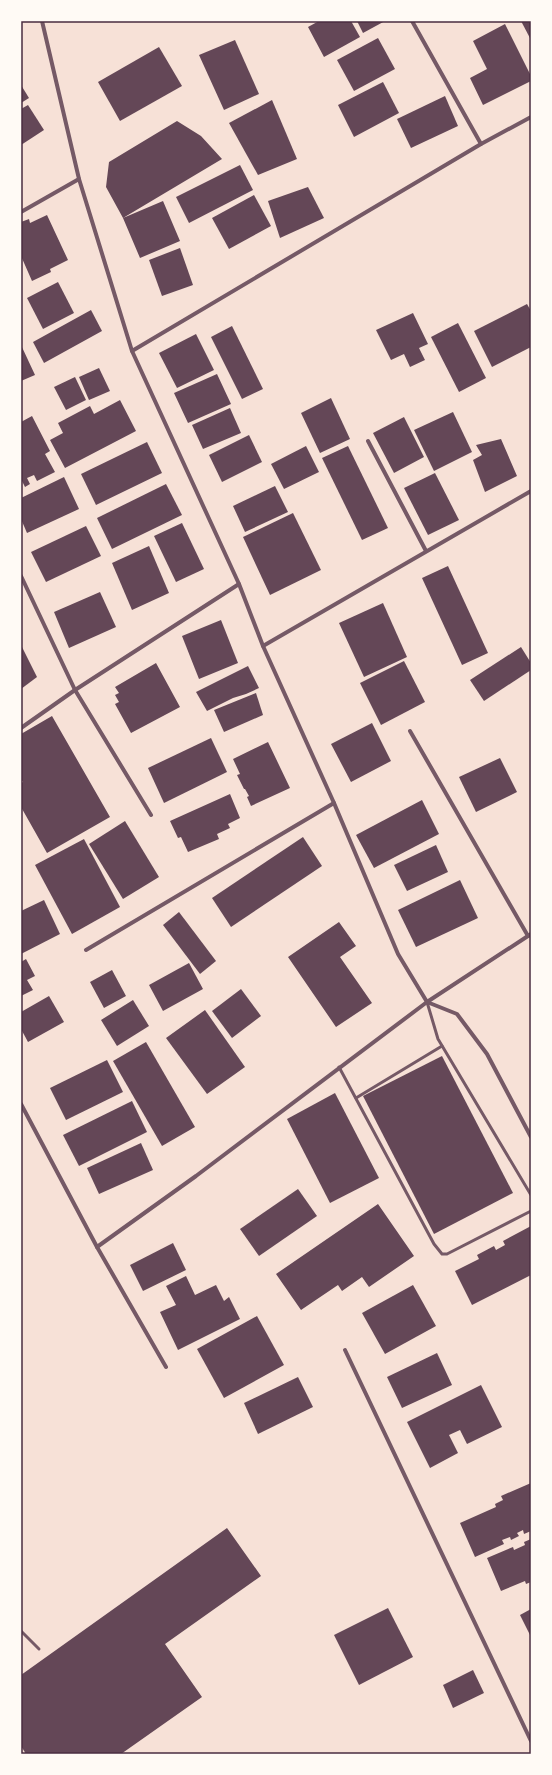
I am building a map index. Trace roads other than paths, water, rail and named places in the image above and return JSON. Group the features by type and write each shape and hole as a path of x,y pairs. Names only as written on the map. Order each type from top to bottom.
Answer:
{"street":[{"path":"42,21 79,179 132,351 239,584 263,646 334,803 398,954 427,1002 456,1014 487,1054 531,1137"},
{"path":"412,21 481,144"},
{"path":"132,351 481,144 531,117"},
{"path":"21,212 79,179"},
{"path":"368,441 426,552"},
{"path":"263,646 531,490"},
{"path":"21,576 76,690 151,815"},
{"path":"21,728 76,690 239,584"},
{"path":"97,1247 196,1176 427,1002 530,935 410,731"},
{"path":"86,950 334,803"},
{"path":"21,1104 97,1247 166,1367"},
{"path":"345,1350 531,1741"}],"lane":[{"path":"427,1002 438,1039 531,1195"},
{"path":"356,1098 442,1046"},
{"path":"339,1067 434,1244 442,1254 447,1254 531,1211"},
{"path":"21,1630 39,1649"}]}
